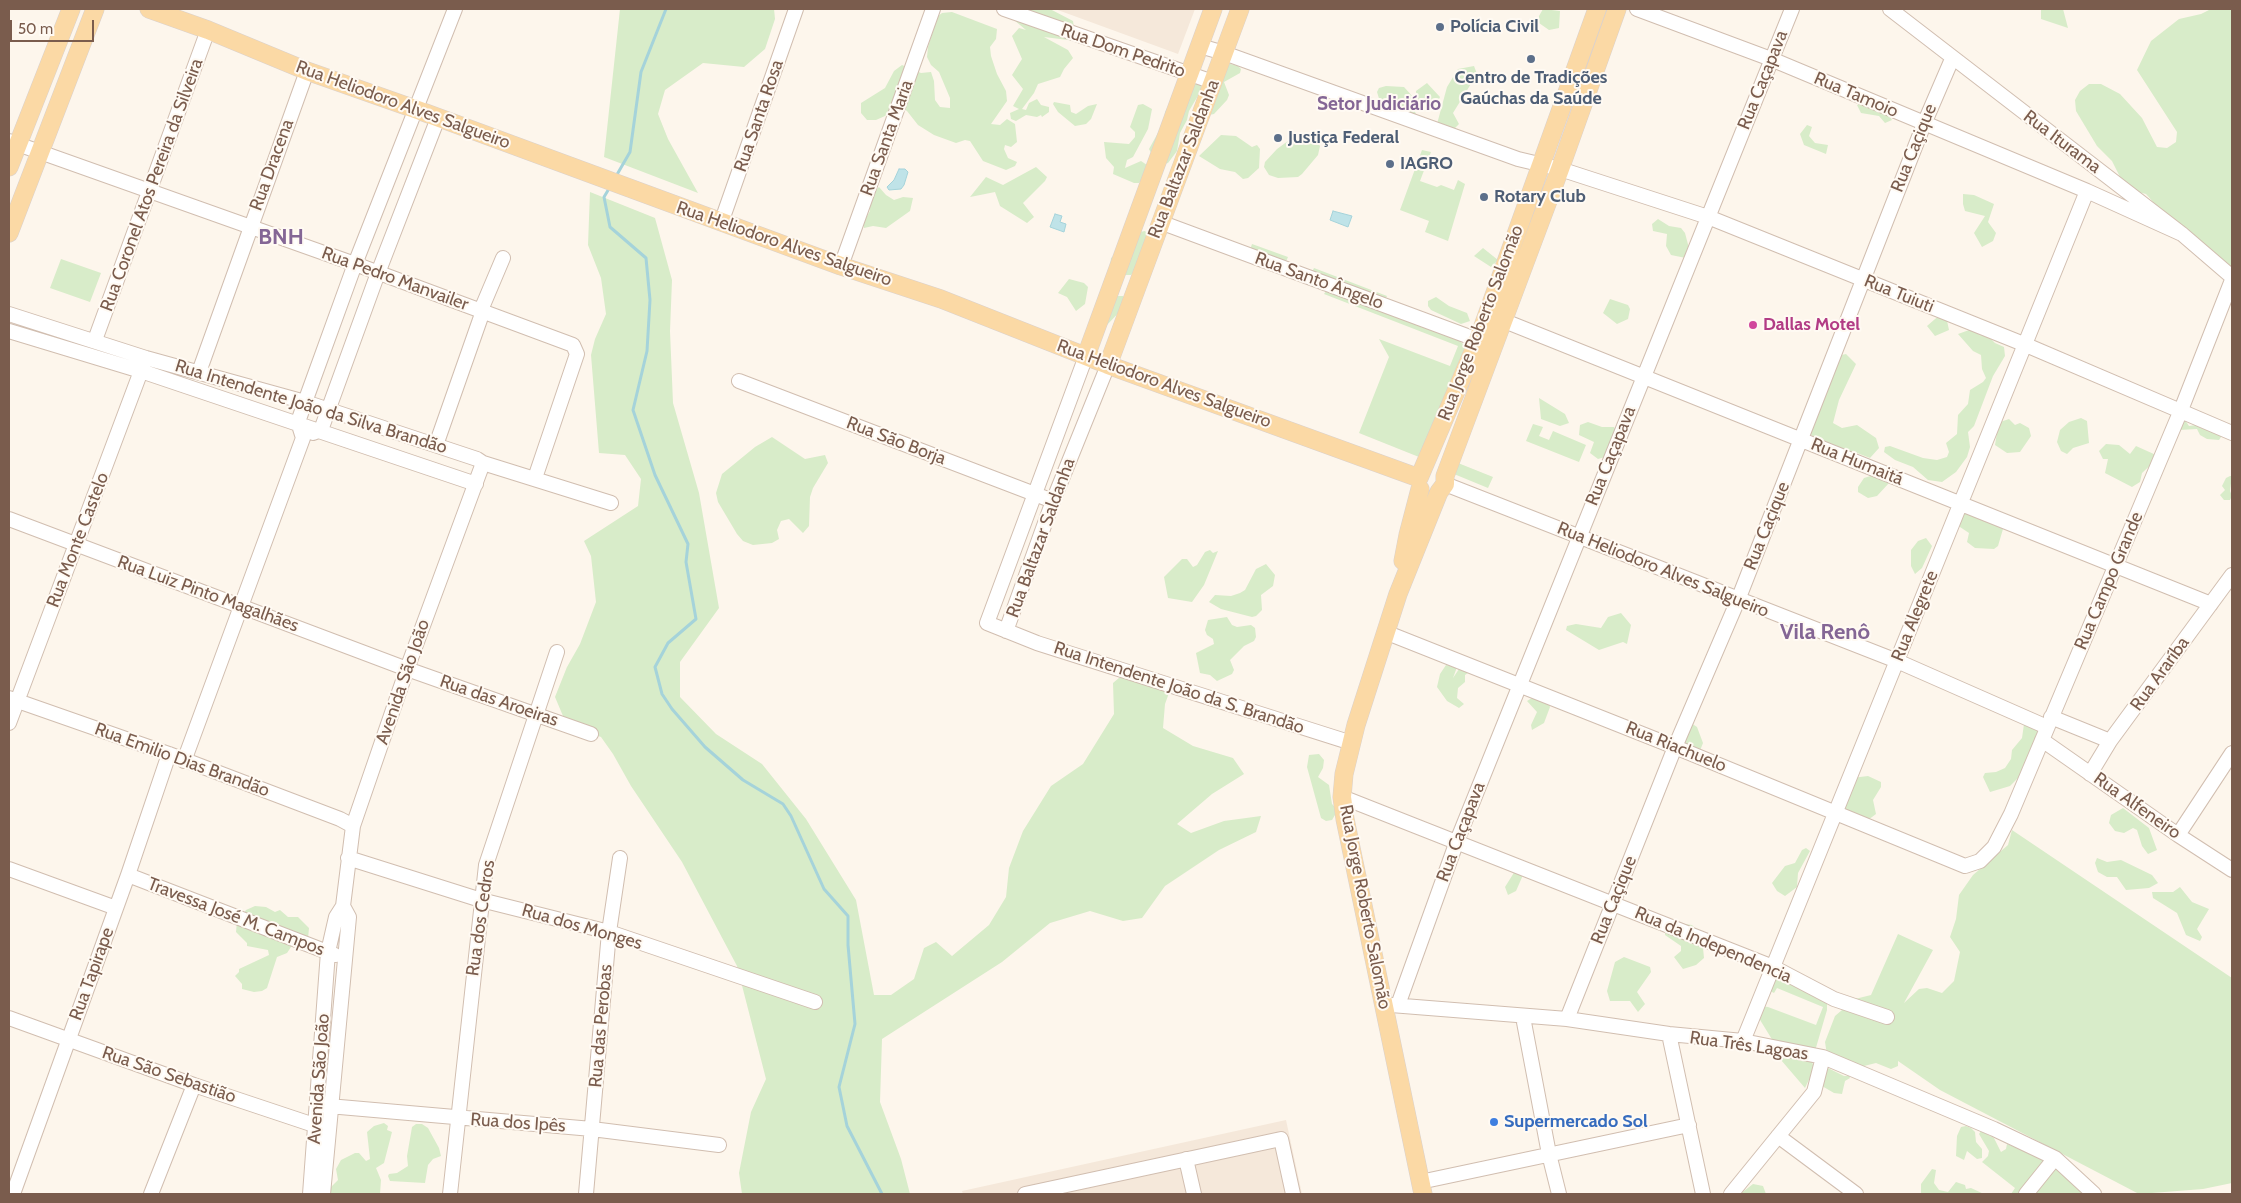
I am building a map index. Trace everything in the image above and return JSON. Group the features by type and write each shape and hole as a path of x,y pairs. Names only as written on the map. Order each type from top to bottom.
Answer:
{"main road":[{"path":"9,167 13,142 71,9"},
{"path":"9,233 38,152 95,9"},
{"name":"Rua Heliodoro Alves Salgueiro","path":"149,9 208,30 307,71 415,109 721,223 941,299 1108,365 1420,479"},
{"name":"Rua Baltazar Saldanha","path":"1086,356 1213,9"},
{"name":"Rua Baltazar Saldanha","path":"1108,365 1240,9"},
{"name":"Rua Jorge Roberto Salomão","path":"1398,594 1420,479 1478,340 1597,9"},
{"name":"Rua Jorge Roberto Salomão","path":"1422,1188 1392,1005 1345,818 1342,798 1344,774 1385,632 1398,594 1443,484 1502,320 1560,169 1617,9"},
{"path":"1432,468 1438,469 1443,484 1430,495 1420,479 1432,468"}],"street":[{"path":"184,761 303,438 298,422 305,402 355,264 455,9"},
{"name":"Rua Santa Rosa","path":"721,223 796,9"},
{"name":"Rua Santa Maria","path":"841,266 933,9"},
{"name":"Rua Dom Pedrito","path":"1004,9 1213,82"},
{"name":"Rua Tamoio","path":"1637,9 1771,59 2087,191 2182,234"},
{"name":"Rua Caçapava","path":"1392,1005 1642,378 1792,9"},
{"name":"Rua Iturama","path":"1890,9 1952,59 2182,234 2232,278"},
{"name":"Rua Coronel Atos Pereira da Silveira","path":"95,340 208,30"},
{"name":"Rua Tuiuti","path":"1200,46 1509,156 1560,169 1708,217 2026,345 2232,433"},
{"name":"Rua Caçique","path":"1566,1019 1675,747 1738,600 1862,280 1952,59"},
{"name":"Rua Dracena","path":"199,372 249,227 307,71"},
{"path":"303,438 321,430 378,273 438,118"},
{"name":"Rua Pedro Manvailer","path":"13,142 570,343 576,348 577,354 535,478"},
{"name":"Rua Alegrete","path":"1743,1041 2087,191"},
{"name":"Rua Santo Ângelo","path":"1160,222 1478,340"},
{"path":"436,445 482,311 503,258"},
{"name":"Rua Campo Grande","path":"1965,866 1980,862 1994,847 2012,814 2181,410 2232,278"},
{"name":"Rua Intendente João da Silva Brandão","path":"9,314 95,340 146,358 328,409 477,458 484,463 611,503"},
{"name":"Rua Humaitá","path":"1502,320 1642,378 2211,604"},
{"name":"Rua Intendente João da Silva Brandão","path":"9,332 141,371 298,422 476,484"},
{"name":"Rua Baltazar Saldanha","path":"1086,356 987,623 1006,631 1053,501 1108,365"},
{"name":"Rua Monte Castelo","path":"9,723 12,699 77,546 146,358"},
{"name":"Rua São Borja","path":"739,381 1053,501"},
{"name":"Avenida São João","path":"324,1194 323,1128 318,1105 328,952 336,917 343,906 353,826 407,669 484,463"},
{"name":"Rua Heliodoro Alves Salgueiro","path":"1443,484 1897,661 2047,728 2110,742"},
{"name":"Rua Luiz Pinto Magalhães","path":"9,519 407,669"},
{"name":"Rua Araríba","path":"2090,774 2110,742 2211,604 2228,589 2232,575"},
{"name":"Rua Intendente João da S. Brandão","path":"1006,631 1352,743"},
{"name":"Rua Riachuelo","path":"1385,632 1675,747 1965,866"},
{"name":"Rua dos Cedros","path":"450,1194 486,865 557,652"},
{"name":"Rua das Aroeiras","path":"407,669 591,734"},
{"name":"Rua Emilio Dias Brandão","path":"12,699 169,754 340,819 353,826"},
{"name":"Rua Alfeneiro","path":"2047,728 2090,774 2232,870"},
{"path":"2178,835 2232,753"},
{"name":"Rua Tapirape","path":"13,1194 128,875 169,754"},
{"name":"Rua da Independencia","path":"1342,798 1773,967 1834,999 1887,1017"},
{"name":"Rua dos Monges","path":"348,858 482,900 609,932 815,1002"},
{"name":"Rua das Perobas","path":"586,1194 609,932 620,858"},
{"path":"9,869 116,908"},
{"name":"Travessa José M. Campos","path":"128,875 344,959"},
{"name":"Avenida São João","path":"310,1194 323,1128 332,1107 349,917 343,906"},
{"name":"Rua Três Lagoas","path":"1392,1005 1566,1019 1669,1034 1743,1041 1823,1057 1994,1129 2055,1158 2094,1194"},
{"path":"1523,1016 1549,1154 1560,1194"},
{"name":"Rua São Sebastião","path":"9,1018 323,1128"},
{"path":"1669,1034 1703,1194"},
{"path":"1731,1194 1814,1092 1823,1057"},
{"path":"151,1194 194,1084"},
{"name":"Rua dos Ipês","path":"318,1105 592,1129 719,1145"},
{"path":"1422,1188 1549,1154 1689,1126"},
{"path":"1778,1136 1856,1194"},
{"path":"1025,1194 1281,1139 1293,1194"},
{"path":"2026,1194 2055,1158"},
{"path":"1186,1159 1194,1194"}],"shaded area":[{"path":"1055,9 1195,9 1178,54"},
{"path":"1286,1120 1302,1194 963,1194 962,1191"}],"green space":[{"path":"620,9 774,9 775,19 765,49 744,67 703,63 665,90 658,114 668,139 698,193 604,157"},
{"path":"1019,9 1050,9 1073,21 1076,41 1044,37 1068,50 1073,58 1060,77 1038,84 1022,109 1026,110 1029,103 1037,99 1041,105 1049,107 1049,112 1042,117 1041,115 1037,117 1026,115 1016,121 1011,119 1010,113 1019,109 1013,106 1023,89 1012,75 1022,59 1012,36 1019,28 1026,30 1014,20 1016,11"},
{"path":"1543,9 1560,11 1559,28 1549,30 1539,23 1539,16"},
{"path":"2041,9 2063,9 2068,28 2041,19"},
{"path":"2211,9 2232,9 2232,272 2182,234 2146,194 2126,189 2112,161 2097,146 2076,111 2075,100 2080,91 2089,84 2101,84 2120,94 2142,118 2157,147 2167,148 2176,142 2177,132 2137,70 2151,41 2179,19 2201,14"},
{"path":"952,12 997,29 996,39 990,47 991,56 997,74 1006,91 1007,101 991,124 1000,125 1007,119 1015,124 1017,142 1011,147 1005,145 1004,149 1008,158 1017,162 1015,166 1006,170 983,161 970,141 965,140 956,143 934,135 918,125 907,111 900,106 876,120 867,120 861,113 861,103 885,88 894,71 902,65 921,73 931,72 934,81 935,100 940,107 950,108 950,98 939,72 931,65 927,57 934,28 934,19 942,13"},
{"path":"1223,62 1238,66 1241,69 1240,73 1224,82 1229,95 1227,100 1214,114 1204,116 1199,94 1189,111 1187,120 1180,133 1177,151 1168,163 1158,166 1149,149 1164,122 1165,112 1178,88 1201,81 1201,89"},
{"path":"1474,66 1477,74 1453,113 1459,124 1452,131 1437,124 1447,87 1458,69"},
{"path":"1427,83 1440,97 1426,111 1419,109 1417,105 1416,91"},
{"path":"1386,86 1404,87 1414,98 1414,110 1418,118 1383,111 1377,92 1379,88"},
{"path":"1054,102 1070,105 1071,112 1076,114 1088,106 1097,104 1091,119 1086,124 1075,126 1058,112 1053,104"},
{"path":"1865,102 1888,114 1892,120 1885,123 1879,116 1861,113 1857,105"},
{"path":"1143,104 1152,109 1148,129 1133,157 1127,160 1125,168 1141,161 1147,165 1144,176 1139,183 1134,183 1113,174 1114,167 1106,158 1104,142 1129,144 1135,137 1135,132 1130,127 1138,105"},
{"path":"1807,125 1812,127 1809,136 1815,143 1828,145 1826,154 1804,145 1800,134"},
{"path":"1221,135 1236,136 1252,147 1257,145 1260,149 1259,168 1248,178 1243,179 1235,172 1220,169 1199,156"},
{"path":"1302,136 1313,138 1320,146 1318,155 1302,174 1298,177 1278,178 1269,175 1264,167 1265,162 1277,149 1292,138"},
{"path":"1422,150 1431,152 1420,181 1437,187 1441,185 1454,190 1458,180 1465,184 1448,241 1425,232 1429,221 1400,210"},
{"path":"1036,167 1047,177 1023,203 1034,217 1027,223 1000,206 995,192 970,197 986,177 1003,185"},
{"path":"879,187 894,200 903,197 913,198 910,211 886,228 873,226 864,228 863,223 870,211 868,197"},
{"path":"590,192 655,218 672,280 670,331 673,403 699,493 719,608 680,662 680,697 716,734 762,764 806,819 856,900 874,995 891,995 914,979 924,948 936,942 952,956 989,925 1006,897 1009,868 1023,831 1051,786 1083,764 1114,714 1113,683 1126,672 1173,682 1165,704 1163,728 1193,746 1233,758 1244,774 1212,794 1177,824 1191,833 1224,821 1261,816 1256,832 1219,850 1165,886 1142,918 1123,921 1090,911 1050,923 1002,962 882,1039 880,1102 901,1159 910,1194 742,1194 739,1173 751,1112 766,1079 737,966 682,862 631,786 613,754 601,737 575,727 563,716 555,697 567,667 580,644 596,602 591,556 584,541 638,506 641,479 625,455 599,453 591,355 595,339 606,314 601,278 588,245"},
{"path":"1963,194 1974,195 1994,204 1988,222 1996,233 1993,241 1982,247 1974,233 1985,216 1965,211"},
{"path":"1658,219 1669,226 1681,228 1685,233 1690,252 1686,258 1671,255 1666,246 1667,234 1653,231 1652,224"},
{"path":"1145,231 1151,238 1145,261 1131,275 1122,275 1110,267 1111,258 1140,232"},
{"path":"1252,244 1288,257 1284,266 1249,253"},
{"path":"1483,248 1498,260 1491,267 1474,256"},
{"path":"61,259 101,273 90,302 50,288"},
{"path":"1314,268 1387,296 1383,304 1310,276"},
{"path":"1069,279 1084,283 1088,287 1085,304 1076,311 1067,297 1058,293"},
{"path":"1326,291 1460,341 1465,346 1466,350 1419,457 1359,433 1389,357 1379,339 1450,366 1458,346 1324,294"},
{"path":"1117,296 1123,296 1127,304 1106,326"},
{"path":"1436,297 1449,306 1467,313 1470,321 1461,324 1431,310 1428,306 1428,301"},
{"path":"1610,299 1628,305 1630,309 1628,319 1617,324 1603,313"},
{"path":"1942,313 1946,316 1949,330 1935,336 1927,326"},
{"path":"1972,329 1977,331 1979,335 1988,336 1995,343 2004,347 2005,356 1993,376 1974,426 1968,432 1970,447 1967,457 1956,472 1942,482 1928,480 1913,467 1895,460 1884,452 1885,447 1890,446 1923,458 1937,460 1947,457 1949,452 1946,443 1957,434 1958,415 1968,404 1970,390 1986,378 1982,369 1981,355 1973,351 1958,334"},
{"path":"1846,354 1856,364 1839,400 1833,423 1842,428 1857,425 1876,438 1879,448 1870,458 1857,453 1848,455 1827,447 1809,433 1837,356"},
{"path":"1539,398 1565,414 1569,423 1560,426 1541,419"},
{"path":"2081,418 2087,421 2089,443 2073,448 2067,454 2061,451 2057,442 2060,430 2069,422"},
{"path":"2009,419 2015,425 2020,423 2029,428 2031,436 2020,452 2007,453 1995,445 2000,422"},
{"path":"2180,420 2185,420 2189,426 2196,425 2221,433 2221,437 2219,440 2207,439 2200,435 2197,429 2179,430"},
{"path":"1588,422 1602,427 1614,427 1616,431 1605,457 1598,459 1590,453 1594,442 1579,435 1580,425"},
{"path":"1533,424 1543,427 1539,436 1549,440 1553,431 1586,445 1579,462 1526,441"},
{"path":"772,437 805,459 825,455 828,463 813,488 810,497 809,526 803,533 789,519 781,521 777,530 779,539 772,543 753,545 743,541 737,534 718,502 716,493 722,474 755,447"},
{"path":"2106,444 2119,445 2130,454 2136,446 2156,455 2156,460 2142,473 2140,482 2132,487 2105,473 2108,459 2103,459 2099,451"},
{"path":"1458,463 1493,477 1488,488 1454,474"},
{"path":"1880,473 1890,481 1877,496 1868,498 1858,492 1858,487 1864,478"},
{"path":"2232,476 2230,491 2232,496 2230,500 2224,500 2220,495 2225,490 2222,486 2226,478"},
{"path":"1965,504 2003,529 1998,546 1994,549 1975,548 1967,542 1969,533 1957,525"},
{"path":"1926,538 1932,546 1922,568 1915,574 1911,566 1911,550 1918,541"},
{"path":"1210,550 1213,553 1218,551 1204,585 1192,602 1168,598 1164,577 1182,559 1187,559 1193,567 1197,565 1205,552"},
{"path":"1266,564 1275,575 1273,586 1261,595 1262,610 1256,616 1252,617 1221,609 1209,602 1215,595 1231,596 1245,590 1256,569"},
{"path":"1621,613 1631,625 1627,644 1623,642 1599,650 1566,630 1567,626 1576,624 1601,628 1608,617"},
{"path":"1227,617 1232,625 1237,627 1251,625 1255,628 1256,637 1254,641 1244,646 1230,660 1234,670 1232,674 1217,681 1210,675 1200,673 1196,653 1214,644 1213,639 1207,635 1205,630 1208,620"},
{"path":"1446,665 1457,667 1453,678 1461,666 1471,671 1465,675 1465,682 1458,688 1457,698 1464,704 1459,708 1447,701 1437,687 1440,674"},
{"path":"1535,696 1546,697 1550,707 1544,723 1532,730 1531,725 1537,712 1527,701"},
{"path":"1691,723 1697,727 1703,743 1699,753 1685,752 1681,736"},
{"path":"2024,724 2043,733 2032,764 2010,786 1990,792 1983,777 1985,773 1996,772 2005,768 2011,759 2012,750 2022,738"},
{"path":"1319,754 1324,760 1323,768 1318,777 1329,785 1332,804 1338,810 1332,820 1326,821 1321,818 1307,767 1309,755"},
{"path":"1868,776 1881,782 1881,787 1873,800 1876,814 1868,820 1854,819 1840,804 1852,778"},
{"path":"2123,808 2149,828 2157,850 2148,854 2142,846 2137,830 2133,828 2124,833 2115,831 2109,823 2111,815"},
{"path":"2012,830 2232,978 2232,1183 2203,1189 2139,1194 1940,1090 1898,1061 1898,1066 1891,1069 1876,1063 1860,1067 1827,1055 1825,1042 1835,1016 1855,999 1871,995 1898,934 1933,950 1904,1003 1919,989 1927,988 1942,993 1954,981 1960,952 1950,937 1956,919 1959,895 1973,875 2008,845"},
{"path":"1806,848 1810,851 1798,873 1797,887 1785,896 1777,891 1772,883 1785,866 1795,863 1802,850"},
{"path":"2097,858 2107,862 2121,860 2152,875 2158,883 2149,888 2126,890 2117,877 2107,877 2098,872 2095,863"},
{"path":"1515,871 1523,875 1516,891 1508,895 1505,887"},
{"path":"2180,887 2192,902 2209,909 2197,929 2202,937 2200,941 2186,935 2177,913 2153,898 2152,892 2173,892"},
{"path":"255,906 266,907 275,912 280,910 288,917 298,917 309,928 308,939 293,944 287,953 277,957 267,988 254,992 242,989 242,984 235,976 239,969 269,955 268,950 247,946 247,943 236,932 237,922 246,910"},
{"path":"1678,923 1692,925 1705,938 1704,958 1696,965 1683,969 1674,957 1681,951 1681,946 1665,935 1665,930"},
{"path":"1624,957 1650,967 1651,972 1637,992 1645,1004 1638,1012 1630,1001 1610,1001 1607,991 1615,962"},
{"path":"1773,980 1788,982 1822,998 1827,1003 1827,1010 1815,1051 1773,1041 1757,1015 1761,1006 1768,1007 1816,1025 1823,1007 1777,988 1774,993 1770,991"},
{"path":"1775,1053 1812,1061 1814,1069 1805,1088"},
{"path":"1828,1068 1844,1076 1849,1076 1850,1078 1845,1081 1842,1094 1834,1093 1822,1086 1824,1071"},
{"path":"384,1123 388,1126 387,1130 392,1132 384,1163 376,1168 381,1180 380,1194 324,1194 338,1180 336,1169 341,1160 355,1153 359,1153 366,1161 370,1159 367,1132 374,1126"},
{"path":"416,1124 422,1124 428,1128 439,1148 441,1156 433,1159 428,1165 425,1183 390,1181 389,1174 397,1173 408,1166 407,1156 412,1127"},
{"path":"1966,1126 1975,1132 1976,1142 1982,1149 1982,1158 1977,1159 1967,1151 1964,1160 1956,1156 1957,1136 1961,1127"},
{"path":"1981,1131 1994,1138 2001,1152 2006,1149 2007,1144 2042,1158 2043,1163 2019,1194 2011,1194 2015,1188 1982,1162 1988,1156 1989,1151 1979,1134"},
{"path":"2057,1167 2087,1194 2032,1194 2052,1169"},
{"path":"1932,1169 1936,1170 1934,1183 1939,1190 1948,1192 1956,1182 1965,1185 1966,1189 1971,1188 1984,1194 1921,1194 1921,1184"},
{"path":"1753,1184 1763,1186 1766,1194 1740,1194"}],"water":[{"path":"899,169 905,169 908,172 904,185 901,189 889,190 887,187 894,180"},
{"path":"1333,211 1352,216 1348,227 1330,220"},
{"path":"1055,214 1062,216 1060,222 1066,224 1064,232 1050,227"}],"waterway":[{"path":"615,178 630,152 641,72 666,9"},
{"path":"610,187 604,197 610,227 646,258 650,300 647,351 633,410 655,475 688,544 686,562 696,619 668,643 655,667 662,694 672,709 705,747 743,780 783,804 791,816 824,889 848,916 848,945 855,1024 839,1087 847,1126 882,1194"}],"place":[{"name":"Polícia Civil","path":"1440,27"},
{"name":"Centro de Tradições Gaúchas da Saúde","path":"1531,59"},
{"name":"Justiça Federal","path":"1278,138"},
{"name":"IAGRO","path":"1390,164"},
{"name":"Rotary Club","path":"1484,197"},
{"name":"Dallas Motel","path":"1753,325"},
{"name":"Supermercado Sol","path":"1494,1122"}],"district":[{"name":"Setor Judiciário","path":"1379,104"},
{"name":"BNH","path":"281,238"},
{"name":"Vila Renô","path":"1825,633"}]}
